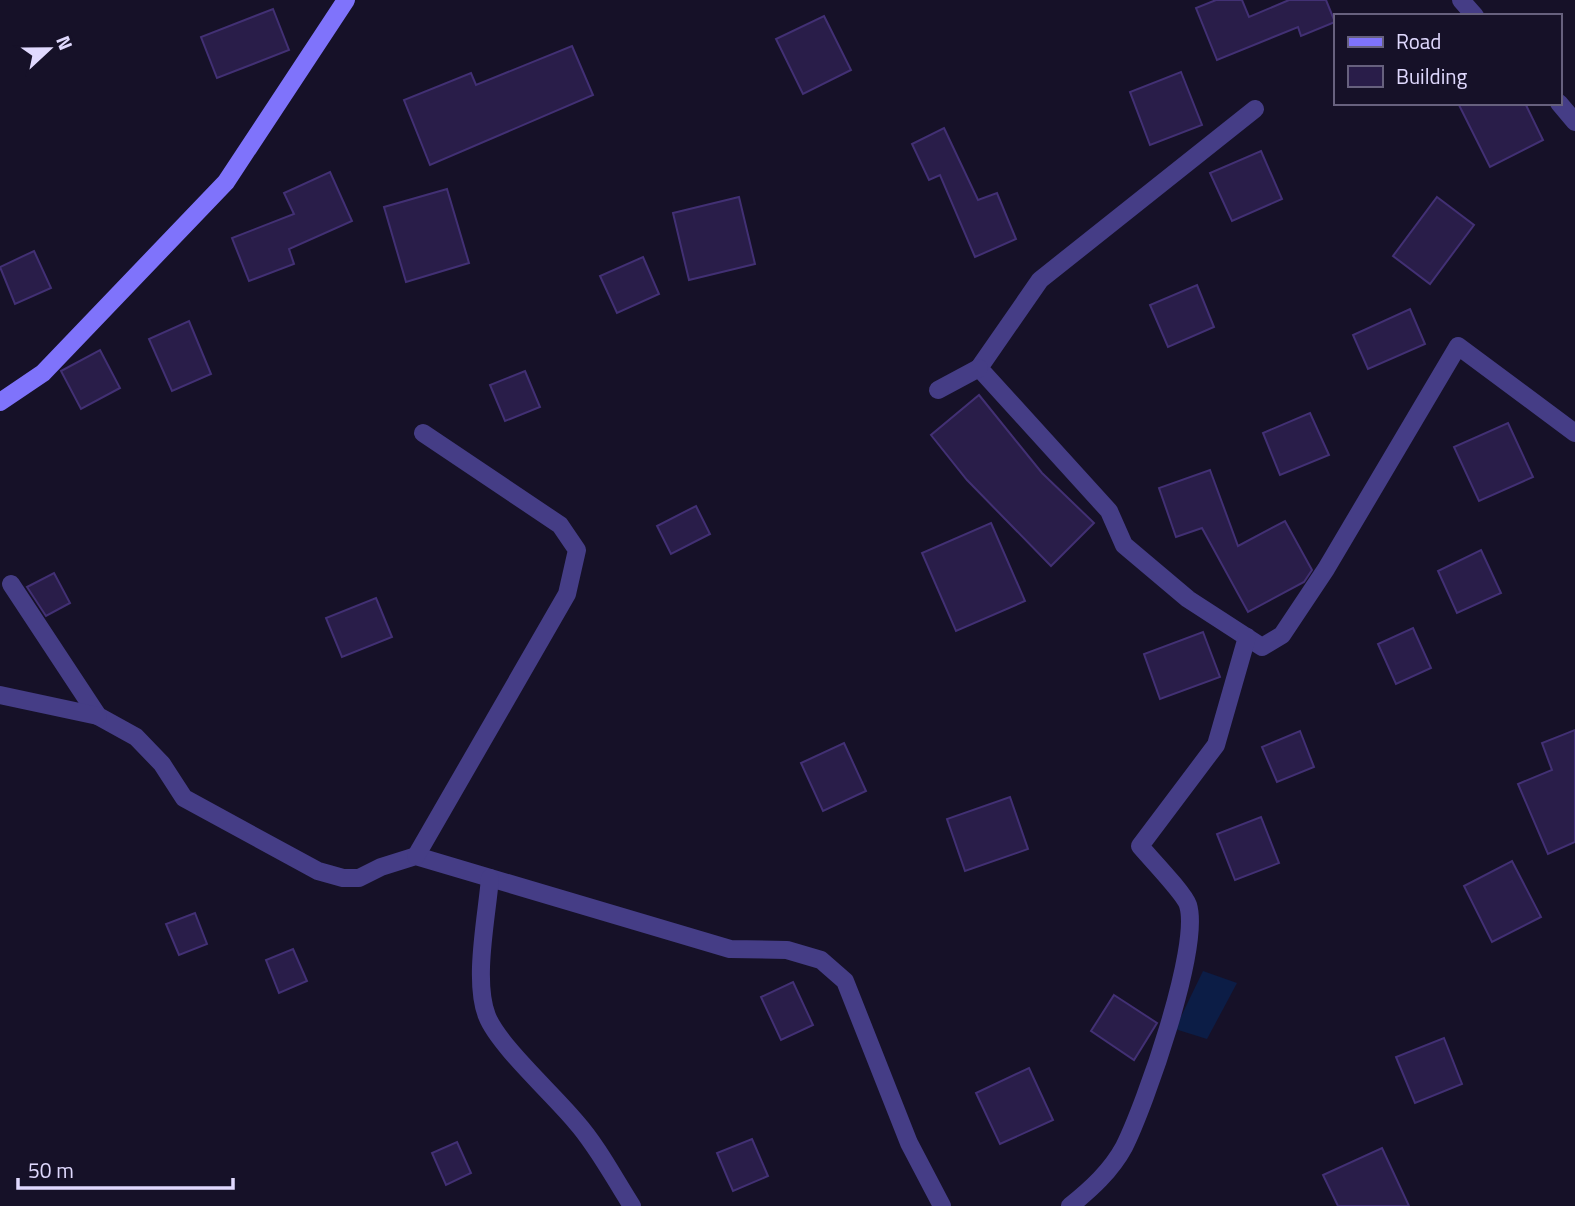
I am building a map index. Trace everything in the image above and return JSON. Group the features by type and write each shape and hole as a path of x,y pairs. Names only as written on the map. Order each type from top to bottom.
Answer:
{"main road":[{"path":"0,402 43,373 226,182 346,0"}],"street":[{"path":"1461,0 1473,14"},
{"path":"1561,105 1575,122"},
{"path":"938,390 979,368 1040,280 1255,109"},
{"path":"979,368 1109,511 1124,545 1188,599 1262,647 1282,635 1371,497 1458,346 1575,433"},
{"path":"416,856 567,594 577,550 560,525 423,433"},
{"path":"11,584 98,716"},
{"path":"1070,1206 1096,1185 1123,1148 1170,1026 1188,939 1188,904 1140,846 1216,745 1247,637"},
{"path":"0,695 98,716 136,737 162,764 184,798 318,871 343,878 359,878 416,856 730,949 787,950 821,960 845,981 909,1143 942,1206"},
{"path":"489,878 483,967 483,998 487,1017 505,1045 579,1125 632,1206"}],"water":[{"path":"1203,971 1237,983 1207,1039 1175,1029"}],"building":[{"path":"1216,0 1242,0 1249,17 1289,0 1326,0 1334,22 1301,36 1298,27 1217,60 1196,8"},
{"path":"273,9 289,50 217,78 201,37"},
{"path":"824,16 851,70 803,94 776,39"},
{"path":"572,46 593,95 430,165 404,100 471,73 476,85"},
{"path":"1181,72 1202,125 1150,145 1130,92"},
{"path":"1459,105 1526,105 1543,140 1490,167"},
{"path":"944,128 978,200 997,193 1016,239 975,257 940,175 929,180 912,144"},
{"path":"1261,151 1282,199 1232,221 1210,173"},
{"path":"330,172 352,221 289,249 294,264 249,281 232,238 294,214 284,193"},
{"path":"447,189 469,263 406,282 384,207"},
{"path":"739,197 755,264 689,280 673,213"},
{"path":"1437,197 1474,225 1430,284 1393,256"},
{"path":"34,251 51,288 15,304 0,267"},
{"path":"643,257 659,294 617,313 600,276"},
{"path":"1197,285 1214,327 1168,347 1150,305"},
{"path":"1410,309 1425,344 1368,369 1353,335"},
{"path":"189,321 211,374 172,391 149,339"},
{"path":"100,350 120,388 81,409 61,371"},
{"path":"525,371 540,407 505,421 490,385"},
{"path":"979,395 1042,473 1094,523 1051,566 967,480 931,435"},
{"path":"1310,413 1329,455 1280,475 1263,433"},
{"path":"1508,423 1533,477 1479,501 1454,447"},
{"path":"1210,470 1238,546 1285,521 1312,570 1304,582 1248,612 1202,528 1176,537 1159,488"},
{"path":"696,506 710,534 671,554 657,526"},
{"path":"991,523 1025,601 956,631 922,553"},
{"path":"1481,550 1501,593 1457,613 1438,571"},
{"path":"54,573 70,603 46,616 27,587"},
{"path":"376,598 392,637 342,657 326,618"},
{"path":"1413,628 1431,668 1396,684 1378,644"},
{"path":"1203,632 1220,677 1160,699 1144,654"},
{"path":"1575,730 1575,842 1548,854 1518,784 1552,770 1542,743"},
{"path":"1300,731 1314,767 1277,782 1262,747"},
{"path":"844,743 866,791 823,811 801,763"},
{"path":"1010,797 1028,849 965,871 947,819"},
{"path":"1261,817 1279,863 1235,880 1217,834"},
{"path":"1512,861 1541,917 1492,942 1464,886"},
{"path":"195,913 207,944 179,955 166,924"},
{"path":"293,949 307,981 279,993 266,960"},
{"path":"793,982 813,1025 781,1040 761,997"},
{"path":"1114,995 1157,1023 1134,1060 1091,1031"},
{"path":"1444,1038 1462,1084 1415,1103 1396,1057"},
{"path":"1029,1068 1053,1120 1000,1144 976,1093"},
{"path":"752,1139 768,1176 733,1191 717,1153"},
{"path":"457,1142 471,1173 446,1185 432,1153"},
{"path":"1382,1148 1409,1206 1338,1206 1323,1175"}]}
